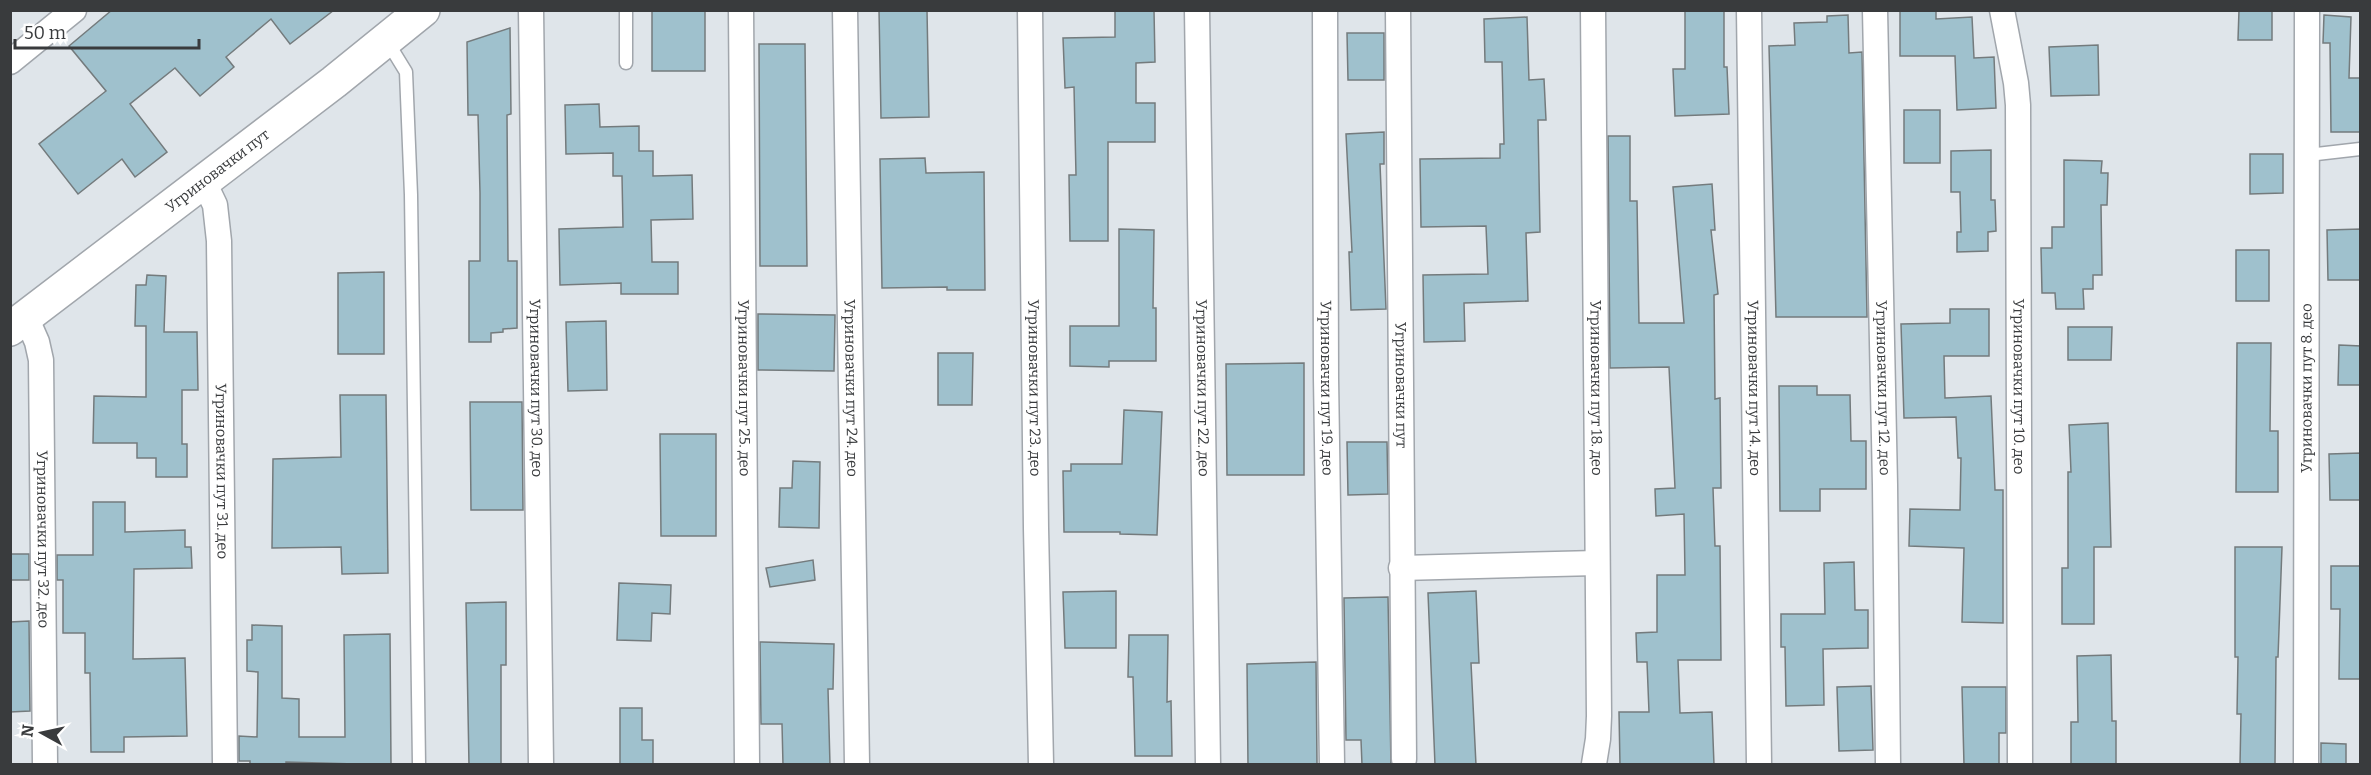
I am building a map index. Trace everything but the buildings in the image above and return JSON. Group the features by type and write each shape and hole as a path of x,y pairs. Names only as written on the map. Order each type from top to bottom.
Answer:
{"street":[{"path":"10,62 74,10"},
{"name":"Угриновачки пут","path":"18,323 204,182 423,10"},
{"name":"Угриновачки пут 30. део","path":"531,10 541,765"},
{"name":"Угриновачки пут 25. део","path":"741,10 747,765"},
{"name":"Угриновачки пут 24. део","path":"845,10 856,765"},
{"name":"Угриновачки пут 23. део","path":"1030,10 1041,765"},
{"name":"Угриновачки пут 22. део","path":"1197,10 1208,765"},
{"name":"Угриновачки пут 19. део","path":"1325,10 1326,378 1332,765"},
{"name":"Угриновачки пут","path":"1398,10 1404,759"},
{"name":"Угриновачки пут 18. део","path":"1593,10 1599,716 1594,765"},
{"name":"Угриновачки пут 14. део","path":"1749,10 1760,765"},
{"name":"Угриновачки пут 12. део","path":"1875,10 1886,485 1888,765"},
{"name":"Угриновачки пут 10. део","path":"2002,10 2018,105 2020,765"},
{"name":"Угриновачки пут 8. део","path":"2306,765 2307,10"},
{"name":"Угриновачки пут 31. део","path":"204,182 215,205 219,241 225,765"},
{"name":"Угриновачки пут 32. део","path":"18,323 37,342 41,360 45,765"},
{"path":"1401,568 1597,563"}],"lane":[{"path":"626,10 626,63"},
{"path":"386,40 406,72 411,195 419,765"},
{"path":"2308,155 2361,149"}]}
